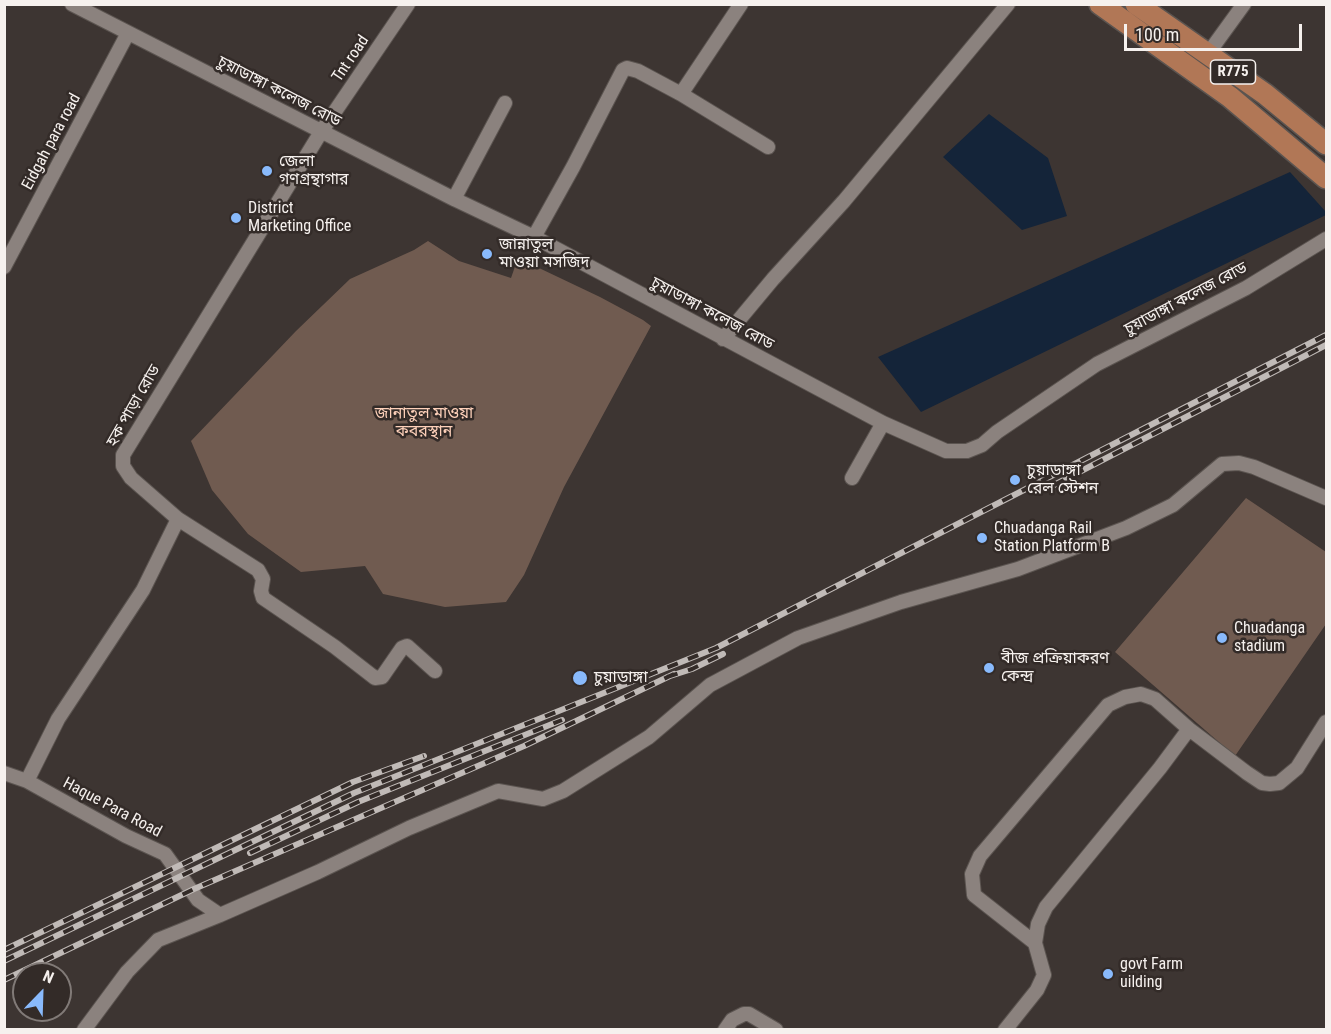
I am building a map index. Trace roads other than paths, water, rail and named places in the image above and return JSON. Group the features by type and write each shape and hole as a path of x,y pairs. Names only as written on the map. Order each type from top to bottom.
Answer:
{"main road":[{"name":"R775","path":"1100,4 1230,97 1326,178"},
{"name":"R775","path":"1136,4 1265,94 1326,144"}],"street":[{"name":"চুয়াডাঙ্গা কলেজ রোড","path":"72,4 321,132 534,237 883,423 946,450 967,451 982,445 997,432 1097,364 1246,288 1326,239"},
{"name":"Tnt road","path":"321,132 408,4"},
{"path":"681,94 741,4"},
{"path":"723,339 772,279 844,201 1008,4"},
{"path":"1208,55 1244,4"},
{"name":"Eidgah para road","path":"4,267 128,33"},
{"path":"534,237 573,167 622,70 627,68 681,94 768,147"},
{"path":"454,199 505,103"},
{"name":"হক পাড়া রোড","path":"321,132 123,455 123,466 130,478 178,519 258,570 263,579 261,591 263,598 335,647 375,678 382,677 402,648 407,646 435,671"},
{"path":"852,477 883,423"},
{"path":"84,1029 127,972 158,940 220,915 409,828 498,791 543,799 563,791 649,737 710,685 798,638 901,602 1018,568 1126,528 1173,505 1222,464 1239,463 1254,467 1326,498"},
{"path":"4,773 27,781 58,719 143,590 178,519"},
{"path":"1035,943 974,895 972,874 980,856 1108,705 1125,697 1141,694 1155,699 1189,729 1247,773 1262,783 1270,784 1279,783 1298,768 1326,722"},
{"path":"1005,1029 1037,990 1044,975 1035,943 1038,924 1046,907 1160,768 1189,729"},
{"name":"Haque Para Road","path":"27,781 126,836 165,854 198,900 220,915"},
{"path":"726,1029 732,1020 749,1014 776,1029"}],"water":[{"path":"989,114 1048,158 1067,216 1022,230 943,157"},
{"path":"1290,172 1326,212 1326,215 921,412 878,357"}],"railway":[{"path":"4,961 354,793 716,648 1326,335"},
{"path":"1054,485 1326,345"},
{"path":"667,677 692,669 723,654"},
{"path":"4,980 194,889 524,746 674,674"},
{"path":"250,853 358,802 562,720"},
{"path":"4,950 353,782 424,756"}],"place":[{"name":"জেলা গণগ্রন্থাগার","path":"267,171"},
{"name":"District Marketing Office","path":"236,218"},
{"name":"জান্নাতুল মাওয়া মসজিদ","path":"487,254"},
{"name":"চুয়াডাঙ্গা রেল স্টেশন","path":"1015,480"},
{"name":"Chuadanga Rail Station Platform B","path":"982,538"},
{"name":"Chuadanga stadium","path":"1222,638"},
{"name":"বীজ প্রক্রিয়াকরণ কেন্দ্র","path":"989,668"},
{"name":"চুয়াডাঙ্গা","path":"580,678"},
{"name":"govt Farm uilding","path":"1108,974"}],"park label":[{"name":"জানাতুল মাওয়া কবরস্থান","path":"424,423"}]}
